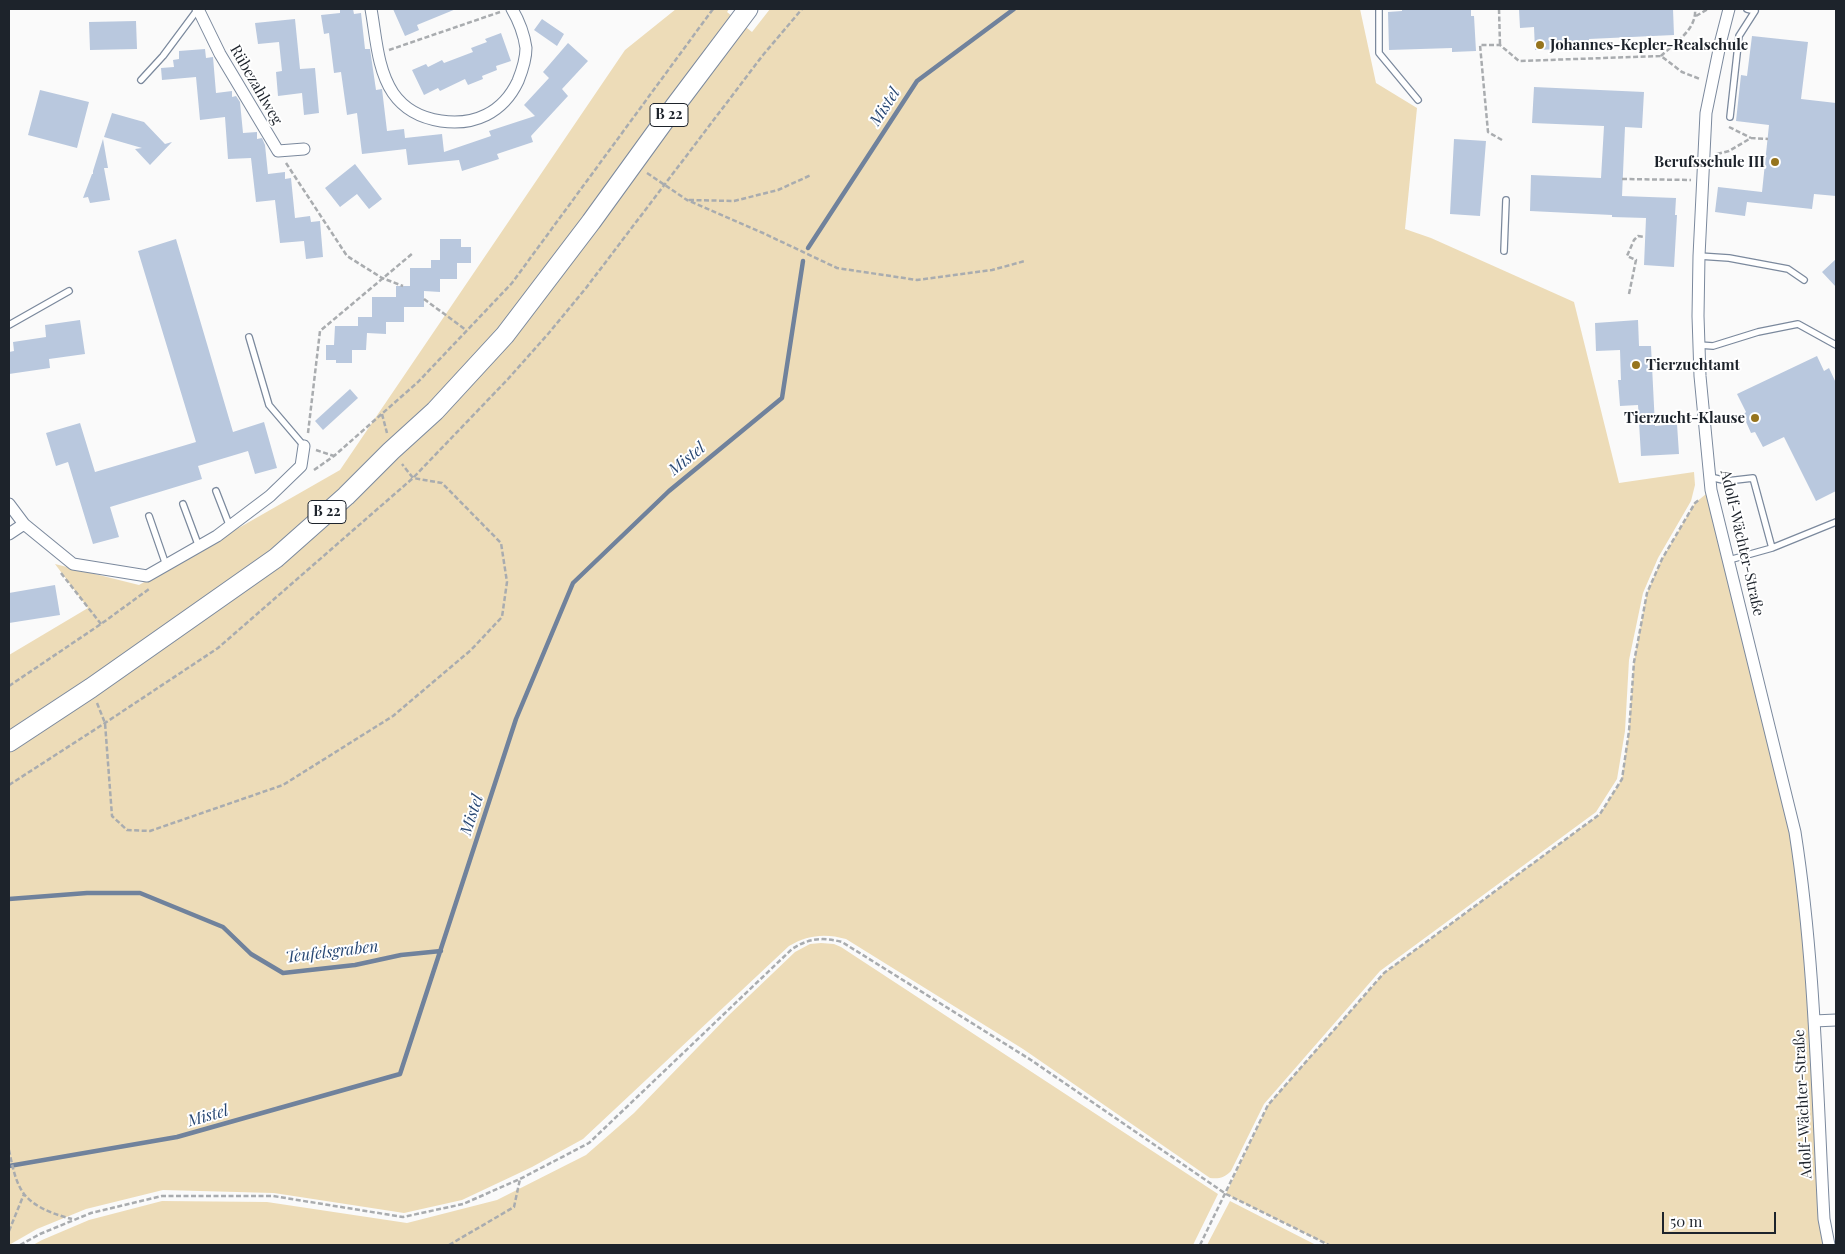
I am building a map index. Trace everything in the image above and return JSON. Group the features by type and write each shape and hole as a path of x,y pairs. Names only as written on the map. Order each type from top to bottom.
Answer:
{"main road":[{"name":"B 22","path":"9,742 91,688 276,558 346,496 391,450 435,411 505,335 748,9"}],"street":[{"name":"Rübezahlweg","path":"198,9 220,54 278,151"},
{"path":"371,9 385,78 394,94 415,113 428,119 458,123 477,119 494,112 506,101 520,76 526,50 518,20 510,9"},
{"name":"Adolf-Wächter-Straße","path":"1729,9 1706,113 1699,256 1699,345 1711,490 1795,832 1803,883 1814,1021 1824,1219 1829,1245"},
{"path":"278,151 304,149"},
{"path":"9,504 24,524 73,564 147,576 230,527 270,496 301,466 304,446"},
{"path":"9,534 24,524"},
{"name":"Adolf-Wächter-Straße","path":"1814,1021 1836,1020"}],"lane":[{"path":"141,80 198,9"},
{"path":"1378,9 1379,53 1418,100"},
{"path":"1730,117 1739,36 1756,11 1747,9"},
{"path":"1504,251 1506,200"},
{"path":"1699,256 1730,258 1788,269 1804,280"},
{"path":"9,326 69,291"},
{"path":"1699,345 1713,346 1758,332 1798,324 1836,345"},
{"path":"249,337 269,405 304,446"},
{"path":"1710,477 1727,481 1753,478 1772,548"},
{"path":"216,491 230,527"},
{"path":"183,504 199,547"},
{"path":"149,516 166,565"},
{"path":"1728,560 1772,548 1836,522"}],"path":[{"path":"379,53 510,9"},
{"path":"310,473 334,456 418,382 512,283 713,9"},
{"path":"1499,9 1500,45"},
{"path":"1695,9 1696,16"},
{"path":"1661,56 1685,34 1696,16 1708,9"},
{"path":"1502,140 1488,132 1480,45 1500,45 1519,61 1661,56 1682,72 1712,84"},
{"path":"1705,125 1725,126 1751,138 1768,139"},
{"path":"1704,156 1729,151 1751,138"},
{"path":"278,151 347,256 382,278 403,286"},
{"path":"634,162 687,200 837,268 918,280 992,270 1025,261"},
{"path":"687,200 734,201 778,190 811,175"},
{"path":"1622,179 1702,180"},
{"path":"1629,294 1636,260 1627,256 1634,240 1638,236 1645,237"},
{"path":"334,456 304,446 310,426 320,331 413,253"},
{"path":"424,299 466,330"},
{"path":"91,688 105,723 112,816 127,830 150,831 283,785 393,716 471,650 502,617 508,582 501,543 442,483 413,478"},
{"path":"1200,1245 1268,1105 1384,973 1600,814 1622,779 1629,731 1634,662 1647,593 1662,559 1695,503 1711,490"},
{"path":"9,686 149,589"},
{"path":"20,1245 40,1234 91,1213 162,1196 274,1196 403,1217 463,1204 520,1180 589,1143 792,949 811,939 822,938 842,942 1031,1060 1226,1194 1329,1245"},
{"path":"9,1150 14,1173 24,1194 41,1207 57,1215 74,1220"},
{"path":"449,1245 514,1207 520,1180"},
{"path":"9,1232 24,1194"}],"shaded area":[{"path":"676,9 729,9 727,12 752,32 770,9 1360,9 1376,83 1417,108 1405,229 1431,238 1574,302 1619,483 1694,472 1695,485 1691,501 1658,558 1643,593 1629,660 1625,731 1617,779 1596,812 1380,971 1264,1104 1231,1171 1221,1178 1210,1178 1023,1049 846,939 816,936 803,939 789,946 583,1139 532,1167 462,1200 404,1213 274,1193 163,1190 86,1209 37,1229 9,1245 9,655 88,608 55,564 139,585 340,470 625,50"},
{"path":"1711,490 1795,832 1829,1245 1329,1245 1226,1194 1268,1105 1384,973 1600,814 1622,779 1629,731 1634,662 1647,593 1662,559 1695,503"},
{"path":"810,944 834,944 841,947 1218,1194 1193,1245 33,1245 89,1220 162,1201 267,1202 407,1223 497,1200 586,1155 634,1113 729,1015 795,952"},
{"path":"1230,1201 1316,1245 1207,1245"}],"building":[{"path":"340,9 353,9 354,14 361,13 365,49 370,49 376,90 382,89 387,131 404,129 405,138 442,134 444,152 491,136 489,131 535,116 524,105 549,78 543,72 568,43 588,61 562,89 568,96 531,136 533,142 497,154 499,159 462,171 459,160 408,165 406,149 362,154 357,113 347,115 341,72 334,73 329,33 324,34 321,15 340,13"},
{"path":"393,9 456,9 417,25 419,30 405,36"},
{"path":"1402,9 1471,9 1471,16 1474,16 1476,51 1452,52 1452,48 1389,50 1388,12 1402,11"},
{"path":"1519,9 1673,9 1674,35 1589,39 1589,48 1535,50 1534,27 1520,28"},
{"path":"295,19 300,69 315,68 319,113 304,115 302,93 278,96 276,72 282,71 279,42 258,44 255,23"},
{"path":"542,19 564,34 557,46 534,30"},
{"path":"136,21 137,49 90,50 89,22"},
{"path":"501,33 511,61 496,66 497,70 482,76 483,79 468,85 465,79 440,91 438,88 424,95 412,70 426,64 428,67 442,60 444,63 473,52 471,48 487,42 485,39"},
{"path":"1752,36 1808,42 1801,99 1836,103 1836,196 1814,194 1812,209 1747,202 1745,216 1715,212 1718,187 1762,192 1769,125 1736,121 1741,75 1747,76"},
{"path":"205,49 206,58 213,57 216,93 232,91 232,97 236,96 240,102 243,133 257,132 257,139 262,138 265,145 268,174 285,172 285,179 291,178 295,218 310,216 311,222 320,221 323,257 306,259 304,241 280,243 275,200 256,202 251,158 228,159 225,117 200,120 196,77 162,80 161,68 174,67 173,60 179,59 179,51"},
{"path":"1534,87 1644,92 1642,128 1625,127 1622,196 1676,198 1674,267 1644,265 1646,218 1530,211 1531,175 1601,178 1604,126 1532,123"},
{"path":"40,90 89,102 77,148 28,135"},
{"path":"112,113 144,122 165,144 172,142 150,165 135,149 142,148 104,137"},
{"path":"103,139 108,168 104,168 110,200 90,203 88,197 83,198 93,174"},
{"path":"1454,139 1486,141 1480,216 1450,214"},
{"path":"355,164 382,199 369,209 357,194 340,207 325,188"},
{"path":"176,239 233,432 264,422 277,468 255,474 248,451 198,466 202,479 110,507 119,537 93,544 68,462 56,466 46,433 80,423 95,472 196,442 138,251"},
{"path":"440,239 461,239 461,247 471,247 471,263 457,263 457,279 440,279 440,292 424,291 424,307 404,307 404,322 386,322 386,334 367,333 366,350 352,350 352,363 336,363 336,360 326,360 326,345 334,345 335,326 358,326 358,317 372,317 372,297 396,297 396,286 410,286 410,268 431,268 431,260 440,260"},
{"path":"1836,259 1836,287 1822,272"},
{"path":"80,320 85,354 49,359 50,368 9,374 9,352 14,351 13,342 46,337 45,325"},
{"name":"Tierzuchtamt","path":"1638,320 1639,346 1651,346 1655,426 1677,424 1679,454 1641,456 1638,405 1620,406 1618,380 1621,380 1620,350 1596,351 1595,323"},
{"path":"1817,356 1824,371 1829,368 1836,383 1836,491 1816,501 1784,437 1763,447 1755,432 1751,433 1743,415 1746,412 1737,394"},
{"path":"350,389 358,398 323,430 315,421"},
{"path":"55,585 60,615 9,623 9,593"}],"waterway":[{"name":"Mistel","path":"808,248 917,81 1014,9"},
{"name":"Mistel","path":"9,1166 177,1137 400,1074 516,719 573,583 669,491 782,398 803,261"},
{"name":"Teufelsgraben","path":"9,899 87,893 140,893 223,927 251,954 283,973 355,965 401,955 441,951"}],"place":[{"name":"Johannes-Kepler-Realschule","path":"1540,45"},
{"name":"Berufsschule III","path":"1775,162"},
{"name":"Tierzuchtamt","path":"1636,365"},
{"name":"Tierzucht-Klause","path":"1755,418"}]}
